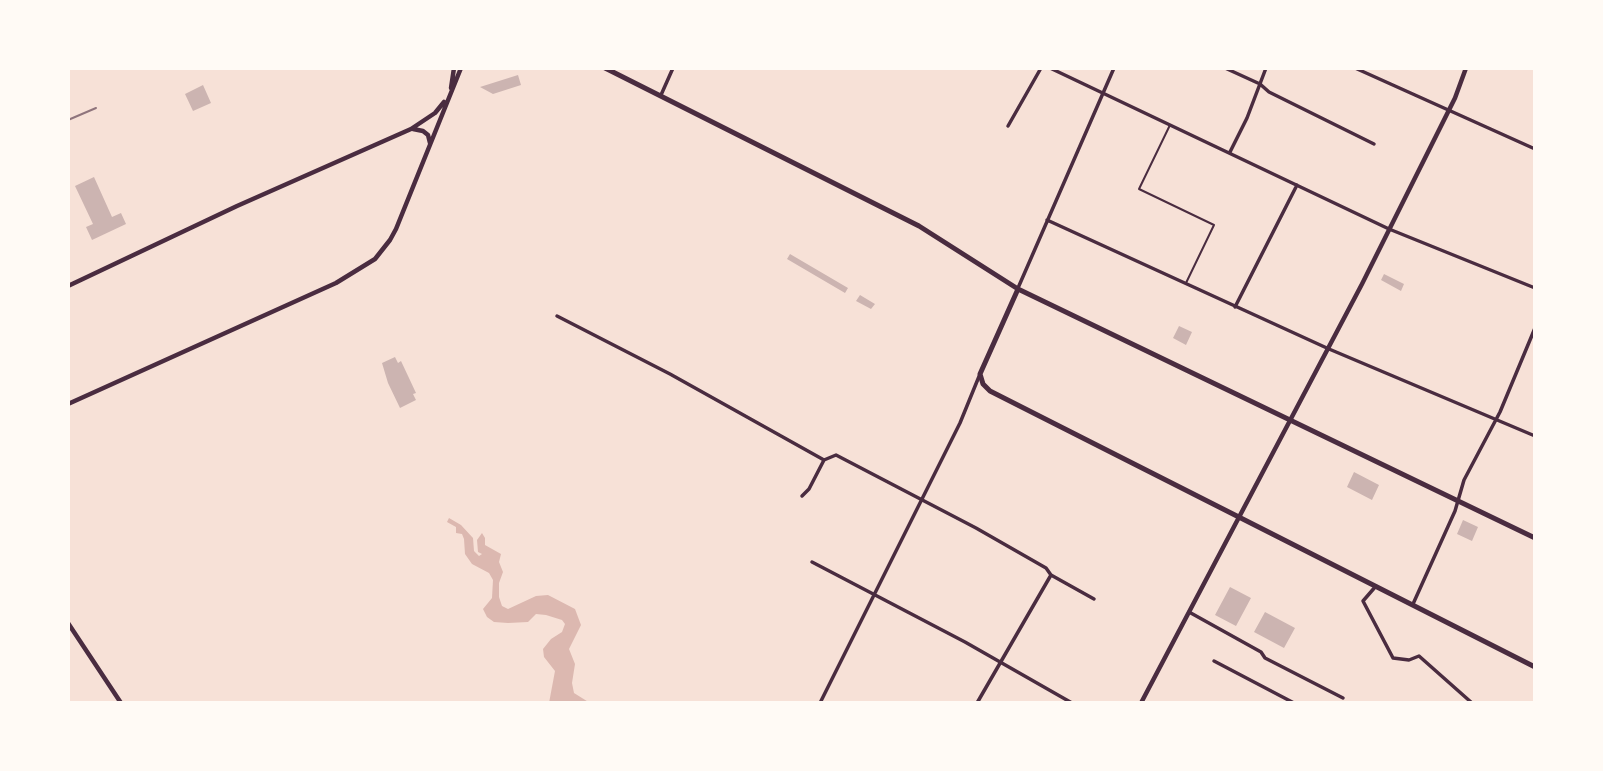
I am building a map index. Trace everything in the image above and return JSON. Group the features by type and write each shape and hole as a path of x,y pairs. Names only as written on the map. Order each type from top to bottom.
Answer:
{"main road":[{"path":"605,68 919,226 1017,289 1535,538"},
{"path":"1017,289 980,374 983,384 990,391 1535,667"}],"street":[{"path":"68,404 336,283 367,266 390,240 430,148 449,93 454,68"},
{"path":"68,286 237,206 411,129 440,108 461,68"},
{"path":"661,96 673,68"},
{"path":"1008,126 1041,68"},
{"path":"1050,68 1390,229 1535,288"},
{"path":"1017,289 1114,68"},
{"path":"1225,68 1374,144"},
{"path":"1230,152 1247,118 1266,68"},
{"path":"1355,68 1535,149"},
{"path":"1141,703 1329,349 1449,110 1466,68"},
{"path":"411,129 424,131 431,142 430,148"},
{"path":"1235,307 1297,185"},
{"path":"1047,220 1329,349 1535,436"},
{"path":"557,316 670,374 824,460"},
{"path":"1412,605 1451,521 1464,480 1496,420 1535,328"},
{"path":"820,703 960,424 980,374"},
{"path":"802,496 809,489 824,460 836,455 1046,568 1051,575 1094,599"},
{"path":"812,562 1002,662 1072,703"},
{"path":"976,703 1051,575"},
{"path":"1376,586 1363,601 1393,658 1409,660 1419,656 1472,703"},
{"path":"1189,612 1261,652 1265,658 1343,698"},
{"path":"68,623 121,703"},
{"path":"1214,661 1294,703"}],"lane":[{"path":"1170,124 1139,189 1214,225 1186,284"}],"shaded area":[{"path":"449,518 461,525 473,538 474,551 479,556 482,554 478,552 477,540 482,533 485,545 501,554 499,562 503,572 499,583 499,597 502,606 508,609 536,596 548,595 575,609 581,625 569,649 575,664 572,683 574,693 590,703 549,703 555,671 544,657 543,649 551,639 562,632 565,624 562,620 536,614 528,622 494,622 487,617 483,609 492,598 493,580 489,573 472,564 465,554 462,534 456,533 456,527 447,522"}],"building":[{"path":"518,75 521,85 493,94 480,87"},
{"path":"203,85 211,103 193,111 185,94"},
{"path":"94,177 112,217 121,213 126,224 92,240 86,227 93,224 75,186"},
{"path":"790,254 848,288 845,293 787,259"},
{"path":"1384,274 1404,284 1401,291 1381,280"},
{"path":"860,295 875,304 871,309 856,301"},
{"path":"1179,326 1192,332 1186,345 1173,338"},
{"path":"395,357 398,363 401,361 416,393 413,394 416,400 400,408 382,363"},
{"path":"1354,472 1379,485 1372,500 1347,487"},
{"path":"1463,520 1478,527 1472,541 1457,534"},
{"path":"1230,587 1251,598 1236,626 1215,615"},
{"path":"1265,612 1295,628 1284,648 1254,632"}],"railway":[{"path":"68,120 96,108"}]}
